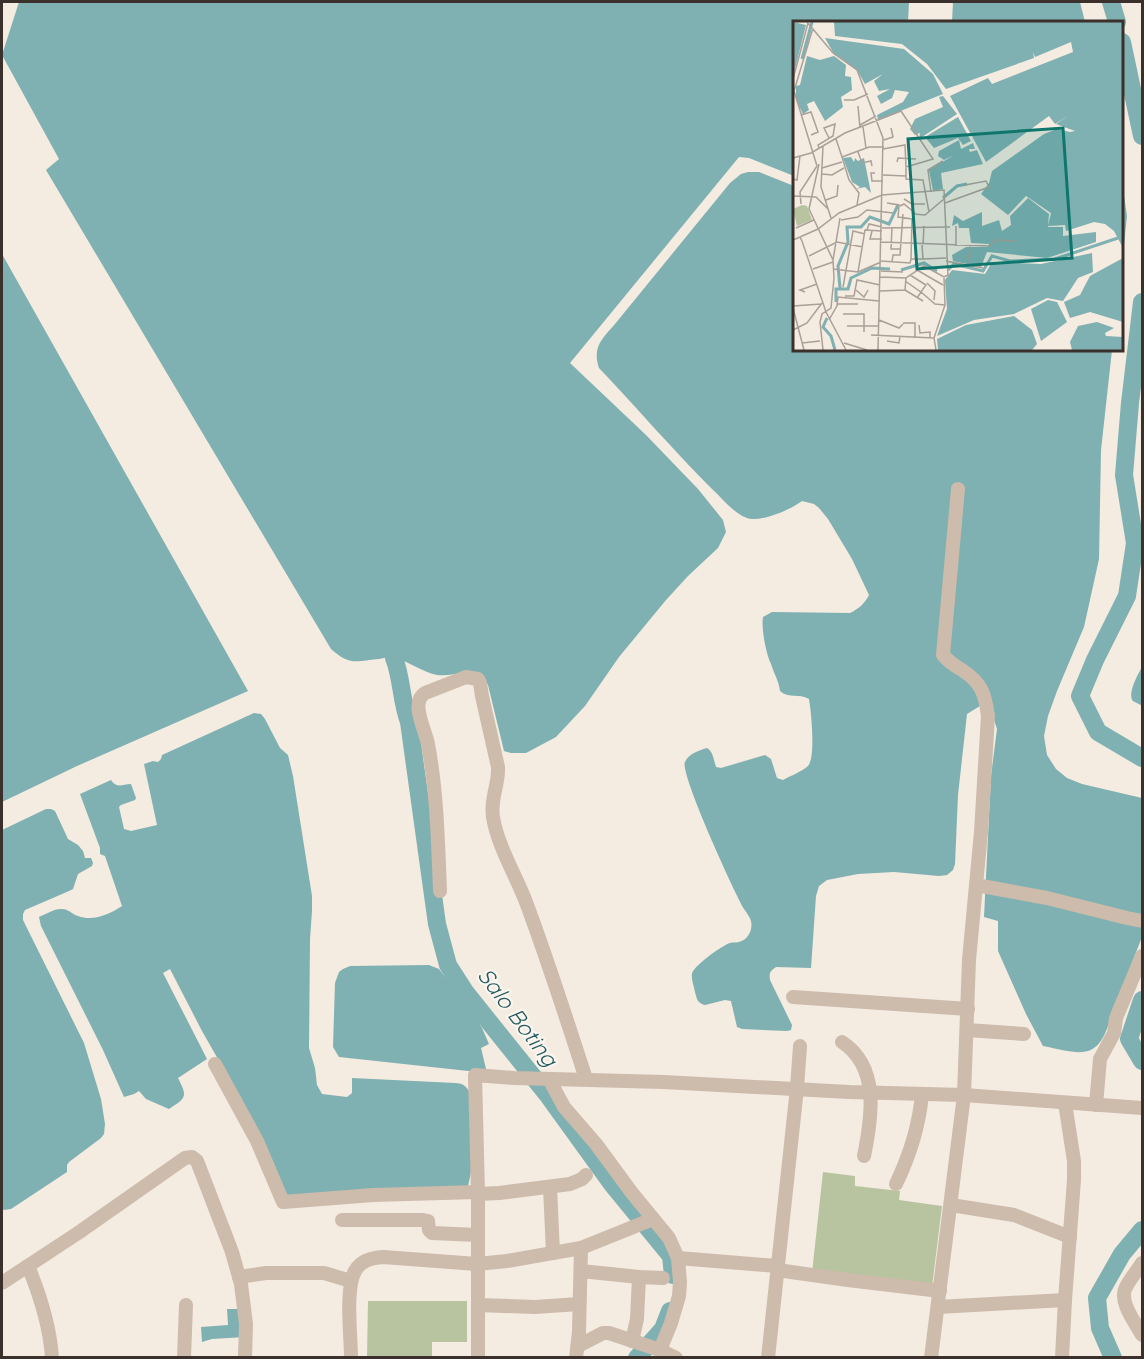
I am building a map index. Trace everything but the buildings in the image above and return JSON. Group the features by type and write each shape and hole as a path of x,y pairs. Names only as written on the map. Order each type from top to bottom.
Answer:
{"street":[{"path":"931,1358 964,1095 969,960 988,716 986,701 980,685 943,655 958,489"},
{"path":"440,891 432,765 418,705 421,695 466,677 473,677 480,683 498,767 499,776 493,798 493,818 537,932 586,1079"},
{"path":"976,885 1047,898 1143,921"},
{"path":"1096,1105 1100,1059 1114,1033 1116,1018 1143,956"},
{"path":"793,996 968,1009"},
{"path":"967,1030 1024,1034"},
{"path":"842,1042 852,1048 858,1056 871,1093 870,1130 864,1156"},
{"path":"768,1358 800,1047"},
{"path":"215,1064 257,1141 283,1202 372,1195 499,1193 570,1184 586,1175"},
{"path":"478,1358 475,1075 871,1093 964,1095 1143,1108"},
{"path":"547,1079 564,1107 596,1144 632,1193 647,1222 669,1238 678,1258 679,1296 671,1323 646,1348"},
{"path":"896,1184 915,1138 922,1094"},
{"path":"1062,1358 1074,1161 1065,1103"},
{"path":"2,1283 185,1158 192,1157 197,1161 232,1252 239,1277 246,1324 245,1358"},
{"path":"550,1187 553,1253"},
{"path":"951,1205 1014,1215 1070,1237"},
{"path":"342,1220 423,1220 429,1222 429,1230 432,1233 477,1235"},
{"path":"351,1358 351,1281 355,1270 370,1258 477,1264 581,1248 647,1222"},
{"path":"577,1352 581,1248"},
{"path":"678,1258 777,1268 848,1280 940,1291"},
{"path":"1143,1263 1125,1288 1123,1295 1143,1335"},
{"path":"28,1266 41,1302 52,1358"},
{"path":"581,1271 663,1278"},
{"path":"239,1277 266,1273 324,1273 351,1281"},
{"path":"639,1277 637,1319 646,1348"},
{"path":"938,1307 1065,1300"},
{"path":"478,1305 548,1307 579,1304"},
{"path":"184,1358 186,1305"},
{"path":"577,1352 606,1332 676,1358"}],"green space":[{"path":"823,1172 855,1176 855,1186 900,1191 899,1200 942,1206 932,1287 812,1273"},
{"path":"368,1301 467,1301 467,1342 432,1342 432,1357 367,1357"}],"water":[{"path":"19,2 909,2 908,21 793,21 793,176 749,158 739,157 570,363 646,435 698,489 723,520 726,532 718,548 666,600 619,657 585,706 556,737 526,753 504,751 488,685 478,676 471,674 437,675 391,658 348,660 331,649 46,170 59,159 2,55"},
{"path":"953,2 1080,2 1085,21 952,21"},
{"path":"759,172 793,186 793,351 1112,351 1101,450 1099,559 1084,627 1057,691 1044,736 1047,755 1056,769 1067,778 1082,784 1142,798 1142,937 1105,1033 1100,1043 1086,1052 1043,1046 998,951 998,921 984,917 991,776 997,729 988,701 967,714 953,870 947,875 939,876 894,872 858,874 827,880 819,886 816,896 811,968 776,967 770,974 770,980 792,1025 791,1030 742,1029 737,1027 731,1001 725,1000 705,1005 697,999 692,978 694,970 721,948 745,939 749,934 751,924 720,859 690,787 685,762 691,755 707,748 712,754 716,767 721,768 765,755 771,759 777,778 783,780 808,766 812,753 809,699 787,695 780,691 766,648 763,617 772,612 850,613 861,606 869,595 852,559 819,508 802,501 784,511 760,519 747,518 737,513 599,368 597,354 602,339 730,183 741,174"},
{"path":"1123,189 1127,216 1123,254"},
{"path":"2,254 248,691 77,766 2,802"},
{"path":"1142,667 1142,706 1133,701 1131,694"},
{"path":"254,713 261,714 280,748 288,755 293,776 312,896 309,1048 317,1085 322,1094 347,1097 352,1093 352,1078 463,1085 471,1095 471,1172 468,1186 287,1196 255,1124 170,969 163,973 207,1059 178,1078 184,1096 169,1109 146,1099 139,1091 124,1097 41,926 39,917 56,910 65,909 84,918 95,918 122,906 105,856 100,854 100,848 80,794 111,780 118,785 131,784 135,800 119,807 124,829 131,831 157,825 144,764 158,762 162,755"},
{"path":"46,809 55,811 68,839 78,845 85,858 91,858 93,863 92,866 78,874 73,889 25,910 23,920 84,1043 101,1099 105,1124 104,1134 69,1162 67,1172 11,1209 4,1210 2,1209 2,830"},
{"path":"429,965 439,969 482,1028 489,1044 481,1048 487,1073 339,1057 333,1047 335,983 339,972 350,966"},
{"path":"227,1309 239,1309 245,1337 212,1339 202,1342 201,1327 228,1325"}],"waterway":[{"name":"Salo Boting","path":"1111,2 1117,21"},
{"name":"Salo Boting","path":"1123,47 1142,136"},
{"name":"Salo Boting","path":"1142,302 1124,475 1135,543 1127,596 1080,696 1098,732 1142,758"},
{"name":"Salo Boting","path":"394,658 409,722 437,924 448,965 466,993 547,1094 612,1184 671,1256 673,1275"},
{"name":"Salo Boting","path":"1142,1000 1129,1039 1142,1061"},
{"name":"Salo Boting","path":"1113,1358 1100,1328 1097,1298 1122,1254 1142,1230"},
{"name":"Salo Boting","path":"637,1358 663,1329 670,1311"}]}
